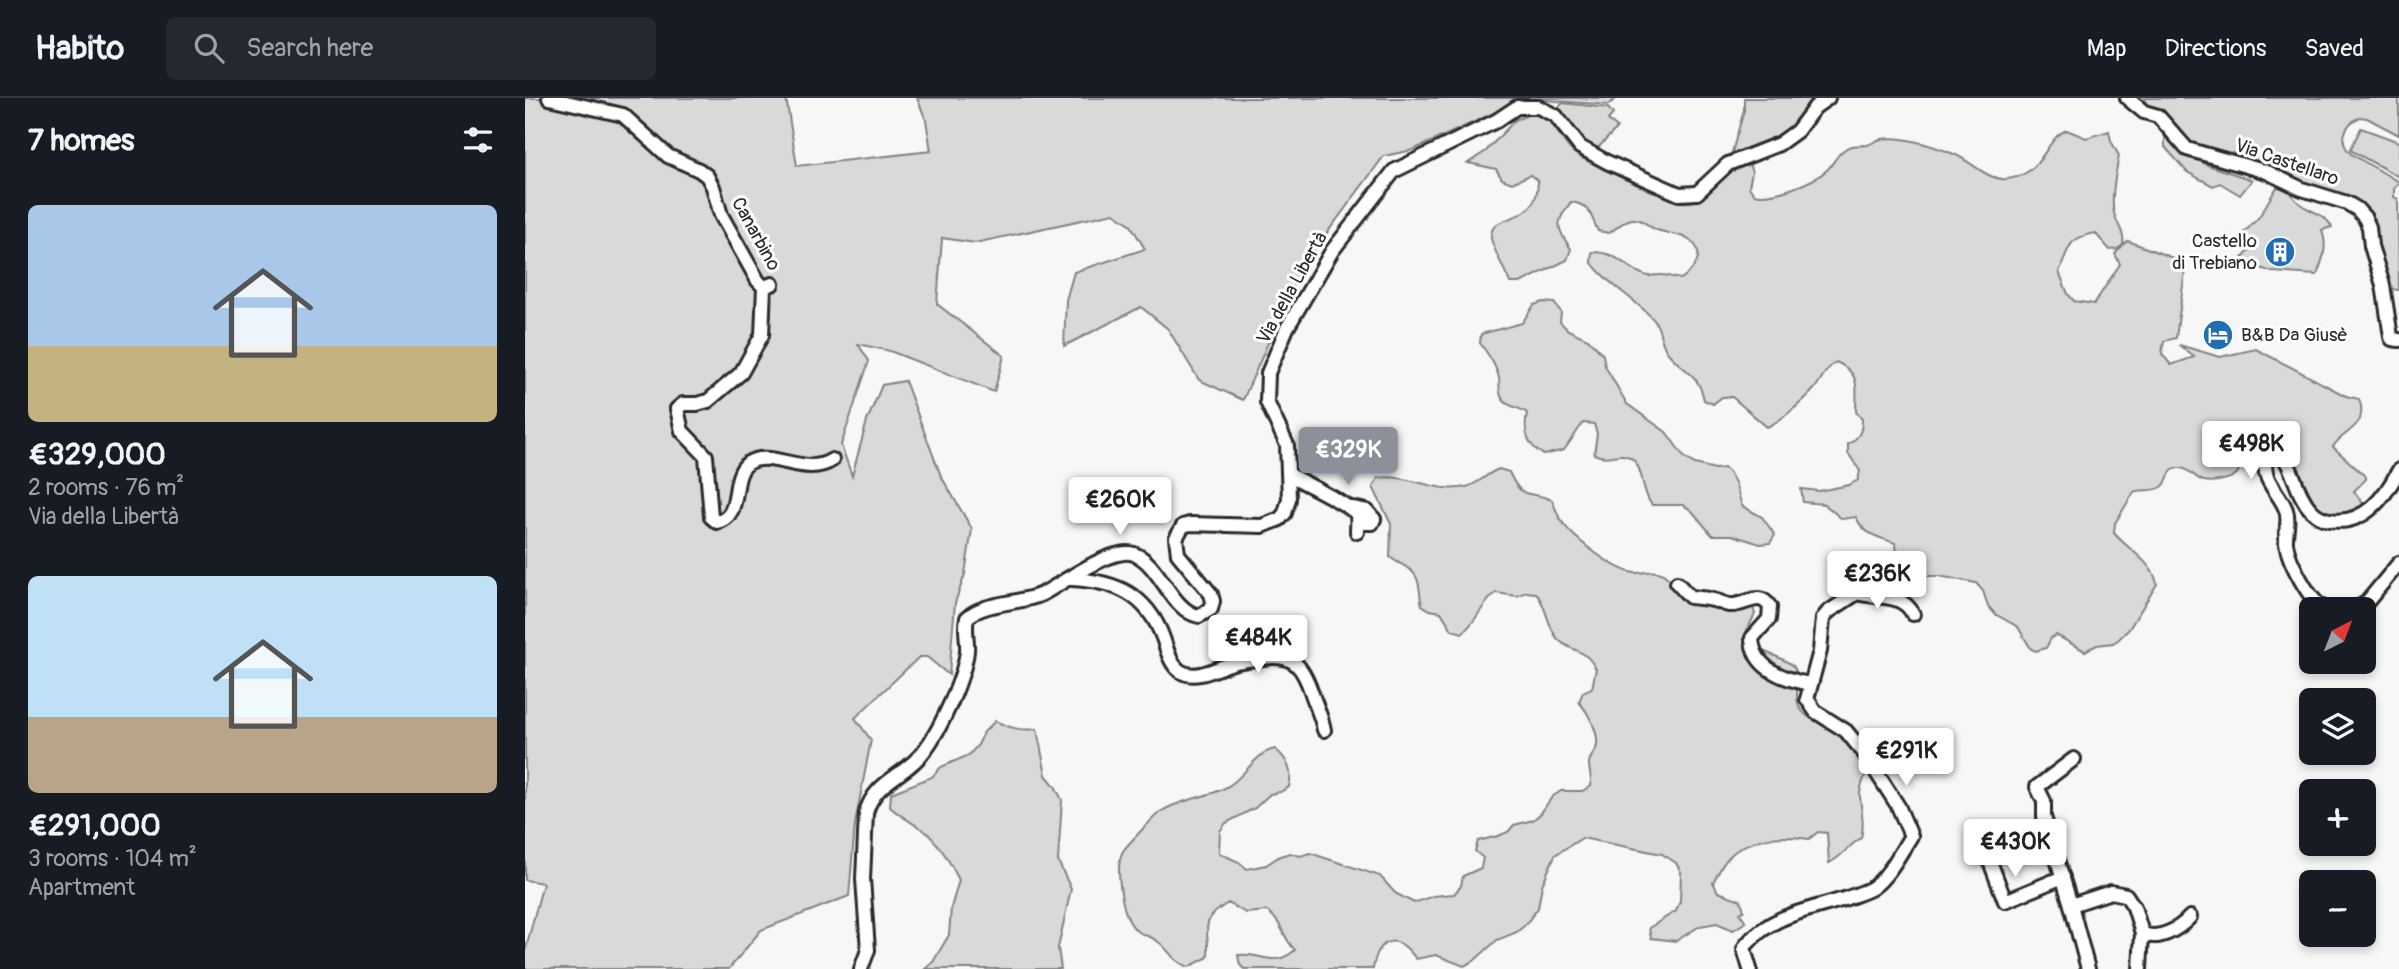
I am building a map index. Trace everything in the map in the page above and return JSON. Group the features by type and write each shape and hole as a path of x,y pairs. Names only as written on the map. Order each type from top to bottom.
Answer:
{"street":[{"name":"Canarbino","path":"549,98 617,113 668,156 707,176 721,215 758,281 768,285 762,335 741,373 708,401 683,404 677,409 682,431 706,456 711,517 717,522 726,518 735,501 744,467 751,462 773,460 808,467 819,466 832,460"},
{"name":"Via della Libertà","path":"861,969 868,950 863,879 866,813 869,803 881,786 915,761 931,741 953,697 967,653 967,618 977,610 1037,596 1107,557 1120,553 1134,554 1146,562 1172,596 1192,614 1203,614 1213,606 1212,594 1178,554 1175,544 1179,531 1190,524 1219,523 1251,527 1273,522 1285,513 1288,505 1289,474 1286,445 1267,401 1268,373 1287,328 1332,251 1391,173 1496,121 1517,107 1538,107 1552,112 1575,141 1587,151 1633,175 1679,194 1692,195 1728,164 1779,144 1797,131 1815,107 1828,98"},
{"name":"Via Castellaro","path":"2127,98 2144,111 2158,116 2187,149 2267,172 2302,189 2347,203 2357,209 2369,227 2371,246 2386,299 2391,337 2392,340 2399,340"},
{"path":"2312,597 2289,555 2286,542 2288,515 2267,475 2266,460 2273,454 2284,457 2309,508 2318,516 2335,521 2356,518 2368,512 2386,492 2399,470"},
{"path":"1289,474 1356,520"},
{"path":"2370,597 2399,563"},
{"path":"1854,564 1857,593"},
{"path":"1071,579 1103,581 1129,592 1149,610 1177,670 1187,675 1207,672 1235,662 1283,656 1296,664 1306,677 1324,730"},
{"path":"1677,583 1690,597 1728,605 1755,598 1766,601 1770,607 1769,619 1752,638 1758,656 1763,665 1771,671 1809,684"},
{"path":"1750,969 1744,949 1767,925 1788,915 1816,908 1870,888 1885,874 1911,836 1898,806 1864,753 1846,731 1811,706 1807,699 1820,651 1823,618 1828,612 1857,593 1894,599 1909,606 1913,614"},
{"path":"2074,759 2037,787 2044,801 2044,817 2088,969"},
{"path":"1983,843 2005,901 2063,877"},
{"path":"2071,905 2111,892 2126,895 2134,907 2142,933 2140,969"},
{"path":"2142,933 2149,936 2171,932 2190,917"}],"shaded area":[{"path":"525,98 786,98 797,166 931,151 926,120 917,98 1617,98 1608,105 1530,99 1413,150 1384,156 1301,268 1243,400 1199,380 1168,329 1141,307 1064,346 1066,300 1074,272 1145,249 1130,224 1114,213 975,243 942,238 937,304 1004,356 994,392 890,351 858,344 869,361 841,445 852,476 867,421 882,385 905,381 941,476 972,529 965,574 955,603 949,675 927,657 919,657 855,718 871,740 855,824 849,896 761,930 729,969 525,969 525,952 543,883 525,880"},
{"path":"1744,98 1828,98 1777,140 1731,156 1744,110"},
{"path":"2144,98 2399,98 2399,135 2360,117 2350,124 2344,139 2351,154 2399,182 2394,189 2394,197 2398,199 2399,290 2389,289 2368,212 2348,196 2306,185 2292,195 2302,205 2328,221 2332,227 2322,230 2325,247 2317,275 2272,272 2240,261 2250,250 2240,241 2240,237 2259,217 2277,187 2299,189 2195,145 2159,121 2148,108"},
{"path":"1562,103 1608,108 1613,114 1608,120 1617,128 1595,151 1588,148 1556,112"},
{"path":"1533,113 1540,116 1552,124 1569,148 1581,158 1644,188 1682,202 1702,198 1731,170 1749,164 1752,172 1749,187 1754,194 1782,192 1822,174 1847,148 1890,138 1919,142 1937,148 1960,157 1993,177 2007,179 2029,171 2053,141 2067,130 2086,138 2109,131 2119,156 2113,207 2123,236 2123,245 2128,241 2186,263 2176,338 2164,341 2162,354 2171,365 2194,357 2179,345 2220,357 2256,349 2346,396 2359,399 2361,416 2358,423 2333,447 2366,477 2354,491 2364,505 2347,512 2322,512 2308,496 2282,453 2259,461 2247,452 2239,458 2237,473 2218,481 2204,481 2183,468 2172,470 2162,487 2134,492 2115,523 2114,533 2145,562 2157,584 2129,629 2113,643 2097,645 2085,651 2056,635 2051,638 2046,648 2036,651 2031,649 2018,627 1995,614 1988,606 1983,591 1976,583 1939,576 1922,576 1907,570 1900,563 1895,543 1867,532 1856,517 1842,519 1824,504 1803,502 1801,489 1819,491 1849,485 1858,480 1860,471 1848,453 1848,444 1859,434 1862,419 1856,412 1856,382 1850,371 1836,362 1805,398 1767,427 1732,397 1722,397 1713,404 1704,400 1695,378 1666,350 1654,320 1605,278 1591,262 1592,252 1608,254 1644,275 1664,275 1681,279 1697,261 1698,250 1689,240 1657,230 1636,219 1626,221 1609,233 1598,231 1586,208 1571,202 1562,215 1559,226 1571,249 1567,260 1520,283 1510,283 1492,242 1492,229 1523,213 1530,206 1536,196 1538,181 1530,175 1512,183 1502,179 1496,169 1468,163 1486,151 1515,120","holes":["2095,233 2110,250 2123,245 2115,254 2120,264 2094,304 2074,301 2068,294 2059,272 2073,242"]},
{"path":"2361,128 2399,142 2399,177 2350,150"},
{"path":"2165,136 2205,164 2252,180 2240,195 2220,183 2213,186 2187,172 2165,147"},
{"path":"1554,303 1561,312 1560,322 1596,347 1603,355 1605,366 1627,404 1666,432 1685,458 1695,464 1715,469 1725,468 1729,472 1742,506 1762,517 1775,535 1770,543 1760,544 1732,535 1712,535 1692,511 1683,505 1652,505 1633,459 1623,455 1604,457 1594,454 1597,434 1594,424 1583,423 1564,450 1544,455 1530,443 1526,432 1527,413 1503,400 1496,369 1480,343 1481,334 1522,323 1534,305"},
{"path":"1499,469 1509,472 1522,492 1552,500 1566,527 1582,543 1622,569 1632,573 1658,572 1669,579 1680,593 1752,605 1755,614 1744,643 1793,666 1797,676 1797,700 1802,711 1846,738 1864,759 1866,773 1860,792 1863,822 1861,838 1829,863 1827,833 1818,832 1809,839 1763,839 1741,848 1724,863 1713,882 1718,892 1741,900 1744,911 1740,913 1746,922 1733,930 1717,923 1700,926 1676,941 1651,938 1649,928 1676,911 1680,901 1681,872 1676,863 1662,854 1582,838 1555,855 1542,885 1538,908 1525,925 1517,932 1497,940 1474,961 1464,966 1436,955 1416,959 1402,945 1389,942 1379,950 1373,969 1244,969 1240,965 1238,955 1274,959 1287,956 1295,950 1277,921 1267,911 1246,913 1228,903 1209,921 1208,957 1189,967 1178,961 1162,944 1139,933 1130,922 1119,879 1123,851 1160,812 1225,788 1268,751 1275,749 1286,761 1290,771 1289,787 1270,794 1255,808 1226,823 1220,831 1219,853 1239,862 1247,869 1266,865 1290,853 1300,856 1310,853 1380,876 1395,893 1414,903 1433,896 1454,894 1461,886 1463,876 1481,868 1483,858 1475,851 1478,841 1498,836 1508,832 1514,825 1533,820 1552,797 1561,791 1582,791 1591,786 1589,762 1596,749 1597,737 1590,718 1579,702 1583,692 1592,688 1596,669 1582,653 1557,638 1536,593 1526,592 1517,596 1496,593 1462,633 1452,630 1441,612 1422,605 1415,575 1390,557 1391,524 1373,487 1378,478 1400,478 1454,488 1471,486"},
{"path":"995,721 1026,730 1037,729 1046,775 1062,800 1058,861 1071,889 1058,948 1061,969 925,969 933,962 949,935 951,908 959,880 933,839 890,807 891,793 932,777 941,767 969,755"}],"place":[{"name":"Castello di Trebiano","path":"2280,252"},
{"name":"B&B Da Giusè","path":"2218,335"}]}
